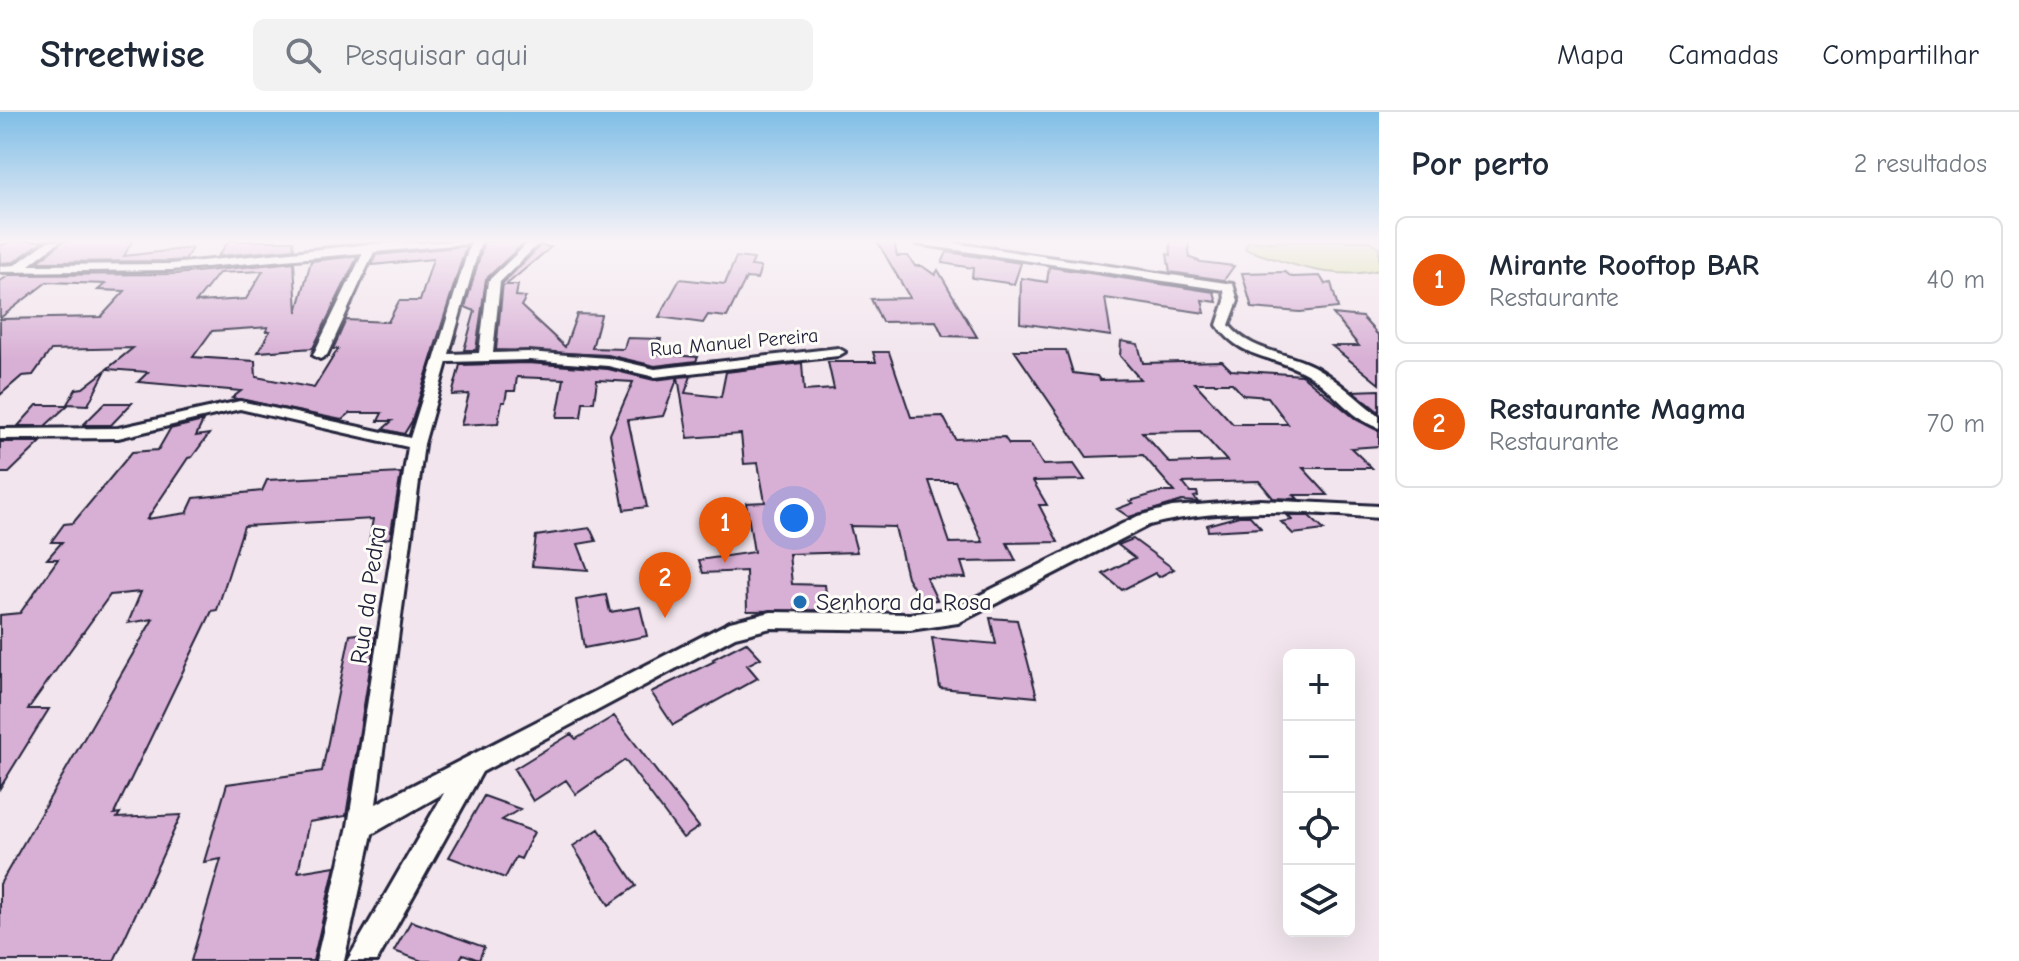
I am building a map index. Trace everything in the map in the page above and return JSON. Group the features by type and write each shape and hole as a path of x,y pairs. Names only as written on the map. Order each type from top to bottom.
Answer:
{"street":[{"path":"320,355 355,281"},
{"name":"Rua da Pedra","path":"330,961 361,826 416,444 465,281"},
{"path":"486,355 494,281"},
{"path":"1186,281 1229,287 1233,294 1231,308 1223,325 1235,340 1309,369 1379,423"},
{"name":"Rua Manuel Pereira","path":"443,358 486,355 597,361 655,373 838,352"},
{"path":"0,434 118,433 240,405 416,444"},
{"path":"361,826 730,630 771,620 910,622 958,615 1144,520 1168,513 1236,507 1379,512"},
{"path":"361,961 474,764"}],"building":[{"path":"1,281 213,281 196,302 246,299 257,281 295,281 297,312 306,281 346,281 313,348 258,352 270,331 266,331 268,327 212,331 193,357 255,361 256,377 314,388 338,349 333,349 346,320 388,322 399,301 420,301 426,281 455,281 412,421 404,434 383,429 392,421 378,421 382,413 350,413 342,420 232,398 241,391 138,382 148,372 107,369 133,348 51,350 33,375 22,376 0,395 0,319 101,317 125,291 98,290 105,284 47,282 0,318"},
{"path":"473,281 486,281 476,350 464,350 475,311 465,307"},
{"path":"511,281 506,285 518,285 516,296 526,297 521,306 565,347 577,314 601,315 592,348 624,349 627,338 661,339 658,354 698,357 696,361 655,366 608,355 496,350 503,283"},
{"path":"679,281 725,284 726,281 745,281 727,317 708,315 703,323 659,317"},
{"path":"900,281 944,281 977,337 943,336 936,321 882,322 871,299 910,298"},
{"path":"990,281 1015,281 1014,284"},
{"path":"1021,281 1139,281 1214,292 1217,302 1202,300 1205,313 1105,298 1111,336 1020,323"},
{"path":"1244,281 1323,281 1325,284 1331,283 1338,308 1300,312 1252,308"},
{"path":"1333,314 1362,317 1379,336 1379,384 1332,346 1359,346"},
{"path":"1121,341 1138,344 1143,363 1222,361 1231,370 1302,375 1357,420 1379,431 1379,446 1351,448 1372,468 1303,468 1328,495 1294,495 1298,499 1273,498 1259,481 1183,483 1190,492 1197,492 1198,496 1194,497 1198,502 1182,501 1129,517 1117,509 1133,503 1130,501 1160,492 1175,492 1143,455 1087,457 1014,350 1066,350 1073,373 1097,376 1100,380 1140,379 1120,356","holes":["1195,383 1232,383 1243,395 1268,397 1288,424 1233,424","1200,431 1227,461 1170,463 1142,432"]},
{"path":"873,352 889,352 911,417 943,416 955,439 1004,437 1009,444 1030,444 1043,465 1074,464 1085,480 1033,481 1047,505 1039,505 1058,542 1007,543 1016,561 961,562 966,578 926,577 937,600 921,601 907,577 895,527 850,526 857,552 789,554 792,584 825,585 828,610 747,611 746,571 703,573 699,560 754,552 746,503 765,502 758,463 744,464 741,434 688,438 678,377 691,376 685,393 721,397 726,372 802,363 804,391 834,389 828,362 876,362","holes":["929,481 955,481 983,542 950,543"]},
{"path":"528,363 608,369 654,380 678,377 663,416 628,420 647,507 624,510 610,434 633,382 597,380 594,402 583,402 581,417 557,417 564,379 517,377 515,391 507,391 505,402 502,402 498,423 461,425 469,394 452,395 460,365"},
{"path":"106,370 88,405 67,404 76,389 83,388"},
{"path":"1379,390 1379,412 1353,391"},
{"path":"105,403 132,403 111,425 83,425"},
{"path":"37,405 68,405 45,426 18,426"},
{"path":"203,421 196,436 209,434 188,458 147,519 187,513 194,498 262,491 267,480 401,473 390,538 369,541 373,519 244,526 217,610 212,611 114,814 120,813 117,818 181,815 114,961 0,961 0,884 153,619 128,623 141,592 110,595 28,709 49,709 0,788 0,615 20,613 58,559 47,559 62,542 51,542 64,524 73,523 132,452 158,450 170,429"},
{"path":"0,442 41,442 9,473 0,473"},
{"path":"1250,516 1261,528 1208,531 1207,525"},
{"path":"1288,516 1309,516 1324,530 1293,534 1281,522 1292,520"},
{"path":"590,528 596,541 578,544 588,570 532,566 536,536"},
{"path":"1133,539 1174,569 1159,577 1155,573 1122,590 1103,574 1135,558 1118,545"},
{"path":"606,595 610,612 640,607 647,636 584,648 576,600"},
{"path":"990,618 1017,620 1037,697 940,688 932,638 996,644"},
{"path":"376,632 346,816 309,822 298,872 335,866 313,961 191,961 221,859 204,862 227,784 322,771 350,635"},
{"path":"746,642 761,658 747,665 758,678 673,725 651,692"},
{"path":"614,716 699,827 683,838 625,760 576,794 566,780 533,801 514,769 571,734 576,739"},
{"path":"484,796 520,809 502,820 534,832 521,859 516,857 505,878 449,857"},
{"path":"599,829 636,886 609,905 573,846"},
{"path":"411,921 484,947 479,960 463,954 459,961 422,961 394,951"}],"place":[{"name":"Mirante Rooftop BAR","path":"725,563"},
{"name":"Senhora da Rosa","path":"800,602"},
{"name":"Restaurante Magma","path":"665,618"}]}
